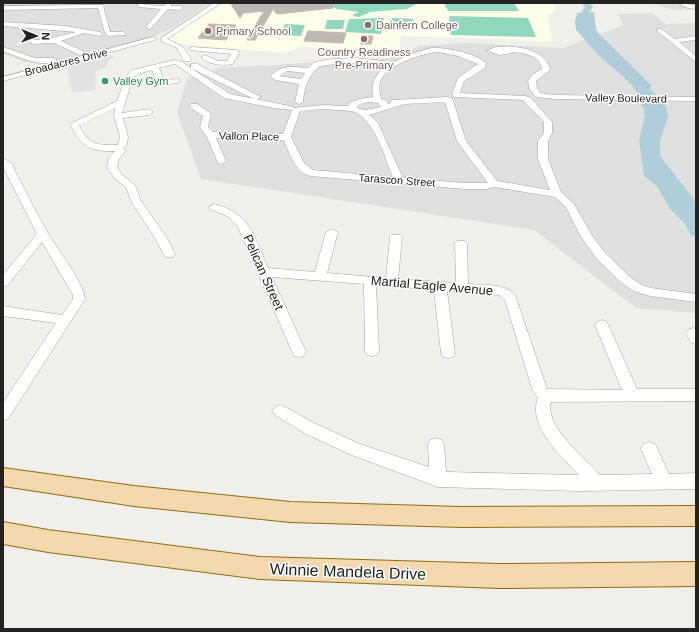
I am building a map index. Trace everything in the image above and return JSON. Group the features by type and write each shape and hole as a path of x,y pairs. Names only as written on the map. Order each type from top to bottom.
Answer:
{"main road":[{"path":"3,477 134,496 290,512 461,517 696,516"},
{"name":"Winnie Mandela Drive","path":"3,533 48,541 260,568 499,576 696,574"}],"street":[{"path":"139,3 141,6 146,7 168,5 180,8"},
{"name":"Broadacres Drive","path":"3,78 111,51 121,43 158,40 218,3"},
{"path":"681,3 690,7 696,7"},
{"path":"150,27 168,5"},
{"path":"69,12 74,6"},
{"path":"3,8 102,6 106,34"},
{"path":"22,20 38,8"},
{"path":"3,24 22,20 55,24 106,34 121,43"},
{"path":"659,30 696,60"},
{"path":"3,49 25,42 54,40 86,31"},
{"path":"106,34 121,43"},
{"path":"674,41 696,38"},
{"path":"54,40 80,53"},
{"path":"158,40 180,47 194,66 254,95 276,102 297,106"},
{"path":"172,45 177,62 227,96 274,106 356,108 381,105"},
{"path":"3,49 38,61 49,61 102,48"},
{"path":"192,50 236,52 230,62 227,63 211,61 205,57"},
{"path":"169,254 161,238 136,201 130,185 118,177 112,167 114,158 124,137 118,116 121,102 130,76 133,74 139,71 159,71 177,62 186,63 188,59 210,56 216,50"},
{"path":"374,122 381,105 375,90 375,84 379,76 386,69 395,64 435,50 446,51 482,63 482,66 461,80 453,97 462,141 494,184"},
{"path":"510,50 532,54 545,64 546,70 532,80 532,96 548,122 548,133 543,141 543,159 556,193 566,201 600,255 627,281 638,288 650,292 696,298"},
{"path":"287,137 303,82 310,71 319,62 376,62 395,64"},
{"path":"303,82 275,76 285,69 310,71"},
{"path":"159,71 162,83 176,82"},
{"path":"196,74 205,71"},
{"path":"356,108 375,90"},
{"name":"Valley Boulevard","path":"381,105 430,99 480,96 696,98"},
{"path":"363,101 381,105"},
{"path":"120,148 100,148 90,146 74,125 121,102"},
{"name":"Vallon Place","path":"194,106 207,115 204,126 210,135 221,162"},
{"path":"356,108 374,122 399,180"},
{"path":"118,116 149,112"},
{"name":"Vallon Place","path":"210,135 287,137"},
{"name":"Tarascon Street","path":"287,137 300,164 310,173 465,186 487,186 494,184 556,193"},
{"path":"3,415 65,320 79,295 5,169"},
{"name":"Pelican Street","path":"214,207 231,214 242,223 299,352"},
{"path":"320,277 332,232"},
{"path":"3,283 43,234"},
{"path":"392,282 396,237"},
{"path":"461,243 462,287"},
{"name":"Martial Eagle Avenue","path":"264,272 501,291 509,296 539,389 546,396"},
{"path":"370,280 372,351"},
{"path":"440,286 448,352"},
{"path":"3,311 65,320"},
{"path":"602,325 632,396"},
{"path":"596,483 552,433 546,424 542,408 546,396 696,395"},
{"path":"280,411 311,429 355,450 438,479 461,481 596,483 696,481"},
{"path":"436,445 438,479"},
{"path":"649,449 664,481"}],"shaded area":[{"path":"3,3 211,3 174,27 153,37 47,65 28,63 3,54"},
{"name":"Dainfern College","path":"223,3 554,3 555,11 548,15 552,42 401,36 399,51 300,47 284,53 185,45 166,39"},
{"path":"650,3 696,3 696,9 673,10"},
{"path":"651,13 666,24 696,23 696,313 636,308 534,230 201,179 177,112 187,78 219,68 392,58 419,46 466,43 563,48 624,25 617,14"},
{"path":"111,55 114,58 109,60 107,66 95,73 96,90 72,93 68,69 58,71 53,69"}],"green space":[{"path":"326,3 418,3 407,9 368,12 369,13 358,17 352,15 359,12 337,9"},
{"path":"444,3 514,3 519,11 448,11"},
{"path":"449,16 528,18 536,37 451,35"},
{"path":"384,18 381,34 345,32 349,19"},
{"path":"392,18 413,19 412,26 391,25"},
{"path":"327,20 345,20 343,29 325,29"},
{"path":"285,24 305,25 301,36 280,35 281,32 294,32 282,31"}],"water":[{"path":"594,12 596,29 600,35 651,85 650,89 658,97 638,96 633,86 601,58 576,30 576,13"},
{"path":"660,98 666,107 668,117 660,141 660,156 696,202 696,237 691,235 685,224 670,209 657,186 644,176 639,140 645,116 644,109 638,100"}],"building":[{"path":"332,3 333,8 277,14 273,9 255,40 247,40 264,11 243,13 240,18 231,4"},
{"path":"209,24 236,25 226,40 198,38"},
{"path":"308,31 346,33 343,43 304,41"},
{"name":"Country Readiness Pre-Primary","path":"363,36 373,36 371,44 361,44"}],"waterway":[{"path":"585,3 589,7 581,19 581,25 585,32"}],"place":[{"name":"Dainfern College","path":"368,25"},
{"name":"Primary School","path":"208,31"},
{"name":"Country Readiness Pre-Primary","path":"364,39"},
{"name":"Valley Gym","path":"105,81"}]}
